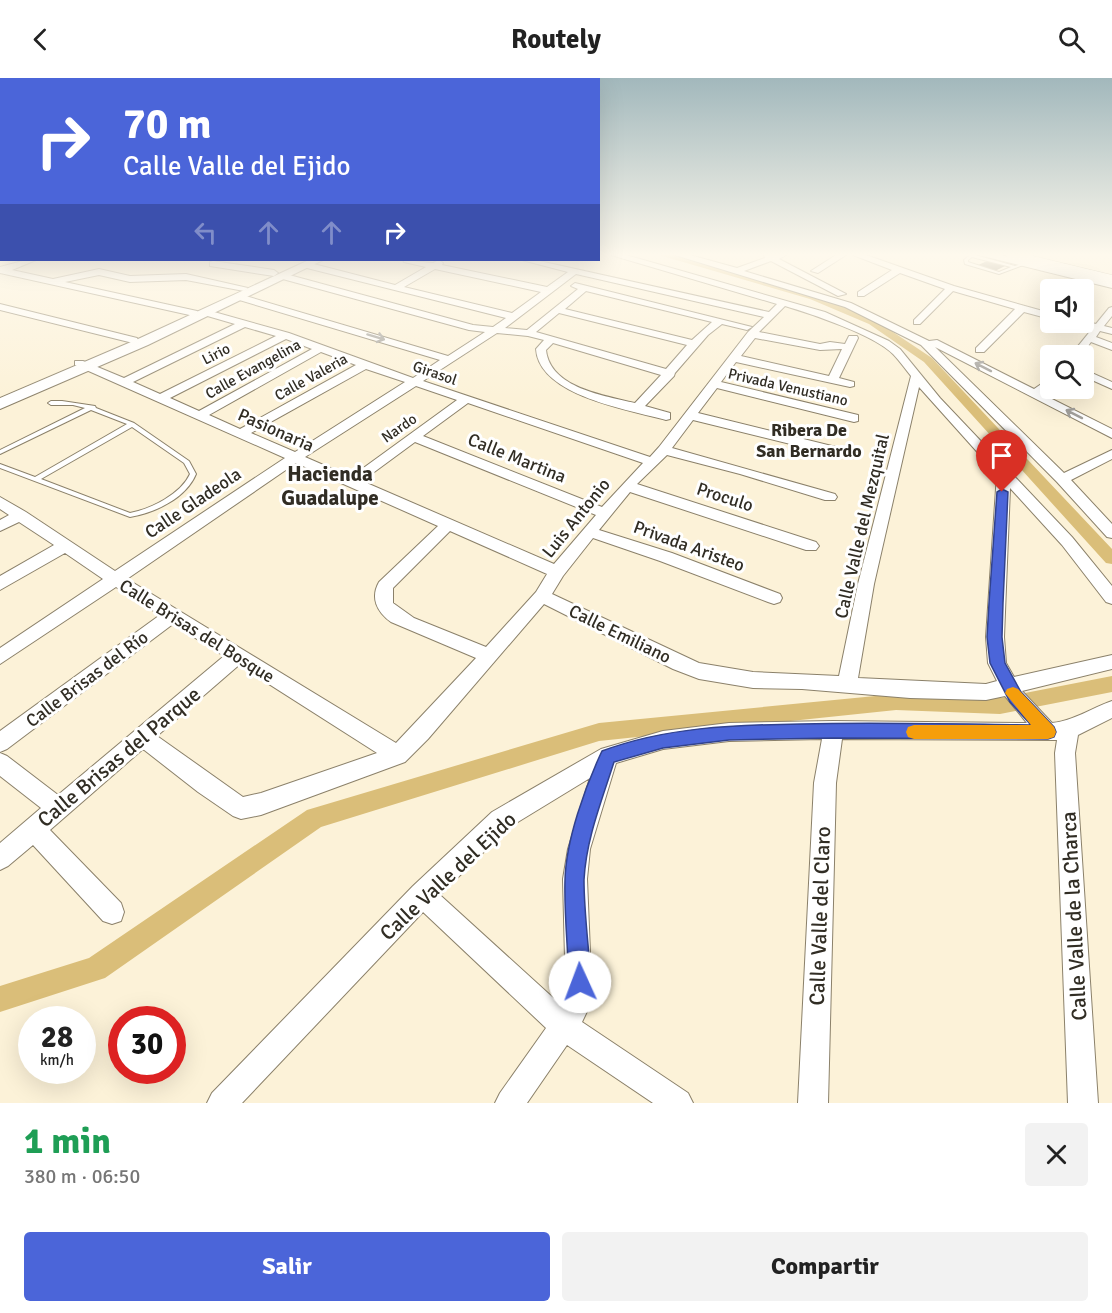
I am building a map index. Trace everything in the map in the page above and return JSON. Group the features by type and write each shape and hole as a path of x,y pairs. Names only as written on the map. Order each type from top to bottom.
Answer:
{"street":[{"name":"Girasol","path":"153,303 245,323 285,335 413,382 653,462"},
{"path":"0,395 82,365 220,303"},
{"path":"274,303 447,359"},
{"path":"380,303 473,328 529,333 670,374"},
{"path":"457,303 511,316"},
{"name":"Calle Gladeola","path":"0,657 293,459 494,331 529,303"},
{"path":"529,333 565,303"},
{"path":"645,303 820,347 830,345 848,347"},
{"path":"717,303 769,315"},
{"path":"783,303 822,314 859,329 896,351 916,377 1067,542 1112,598"},
{"name":"Luis Antonio","path":"398,755 409,747 542,596 557,572 627,486 664,450 734,358 749,330 783,303"},
{"path":"840,303 925,343 1062,479 1112,533"},
{"path":"863,303 1112,434"},
{"path":"917,322 936,303"},
{"path":"1004,303 1040,313"},
{"path":"0,307 133,340"},
{"path":"980,350 1022,308"},
{"path":"558,310 694,344"},
{"path":"1094,332 1112,310"},
{"path":"0,404 133,340 201,313"},
{"path":"638,407 670,374 694,344 719,321"},
{"path":"123,383 245,323"},
{"path":"832,380 859,329"},
{"path":"1094,333 1112,331"},
{"path":"1084,345 1093,333 1112,347"},
{"name":"Lirio","path":"160,399 285,335"},
{"path":"550,340 541,349 541,354 562,382 577,389 666,416"},
{"path":"820,347 841,365"},
{"name":"Calle Evangelina","path":"200,416 321,348"},
{"path":"734,358 850,384"},
{"name":"Pasionaria","path":"82,365 293,459 557,572"},
{"name":"Calle Valeria","path":"240,434 365,365"},
{"name":"Calle Valle del Mezquital","path":"847,684 866,584 916,377"},
{"path":"1094,377 1112,386"},
{"name":"Privada Venustiano","path":"714,384 854,418"},
{"path":"1035,394 1040,390"},
{"name":"Nardo","path":"351,483 466,399"},
{"path":"690,415 835,451"},
{"name":"Calle Martina","path":"414,437 605,513"},
{"path":"664,450 745,471 830,497"},
{"path":"1062,479 1112,454"},
{"path":"1004,472 995,637 998,663 1009,688 1024,708 1059,731"},
{"name":"Proculo","path":"627,486 811,546"},
{"name":"Calle Brisas del Bosque","path":"0,502 115,579 398,755"},
{"path":"0,526 21,515"},
{"path":"448,525 385,586 382,595 384,604 398,618 489,656"},
{"name":"Privada Aristeo","path":"590,532 666,557 774,598"},
{"path":"0,584 65,546"},
{"name":"Calle Emiliano","path":"542,596 679,664 699,671 753,680 847,684 910,690 986,692 1112,662"},
{"name":"Calle Brisas del Río","path":"0,743 173,615"},
{"name":"Calle Brisas del Parque","path":"0,858 237,656"},
{"name":"Calle Valle del Ejido","path":"222,1103 422,895 500,820 608,756 636,746 696,735 765,731 1059,731 1112,709"},
{"name":"Calle Valle del Claro","path":"813,1103 825,783 833,730"},
{"name":"Calle Valle de la Charca","path":"1059,731 1065,753 1083,1103"},
{"path":"143,737 236,806 249,808 398,755"},
{"path":"510,1103 579,1001 575,879 579,849 608,756"},
{"path":"0,764 58,808"},
{"path":"34,830 112,912"},
{"path":"422,895 564,1026 678,1103"}],"lane":[{"path":"0,466 130,516 147,512 189,484 193,474 187,462 132,424 94,407 72,402 51,403"},
{"path":"0,452 94,407"},
{"path":"36,479 132,424"}],"waterway":[{"path":"827,303 872,322 928,360 1112,559"},
{"path":"0,999 96,969 315,818 599,732 896,702 1000,706 1112,684"}],"slow traffic":[{"path":"914,732 1048,732 1024,708 1013,693"}],"district":[{"name":"Ribera De San Bernardo","path":"809,440"},
{"name":"Hacienda Guadalupe","path":"330,486"}],"route":[{"path":"580,982 575,879 579,849 587,819 608,756 663,740 729,732 833,730 960,733 1048,732 1015,697 998,663 995,637 1002,492"}]}
